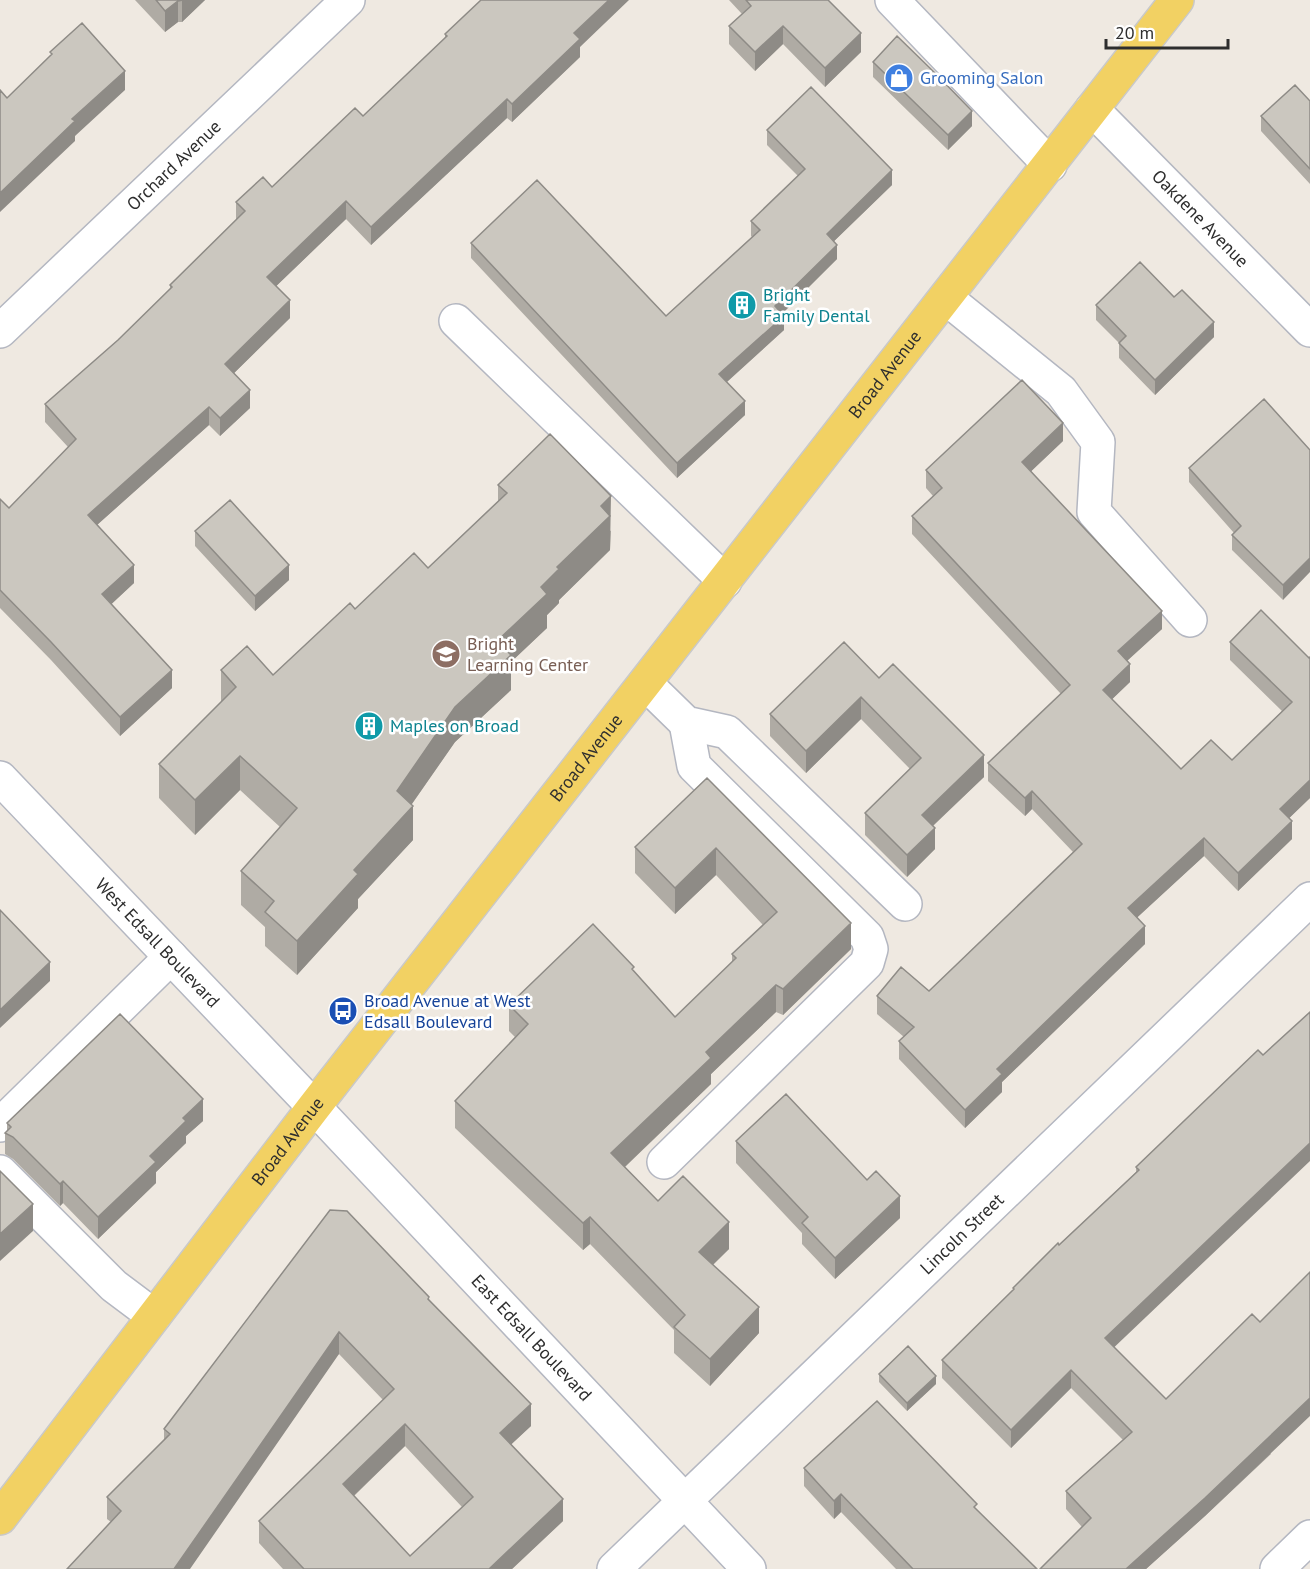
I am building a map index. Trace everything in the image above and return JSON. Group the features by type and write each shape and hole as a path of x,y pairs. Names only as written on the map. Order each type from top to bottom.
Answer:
{"main road":[{"name":"Broad Avenue","path":"0,1518 314,1107 1177,0"}],"street":[{"name":"Orchard Avenue","path":"0,331 348,0"},
{"path":"892,0 1050,165"},
{"name":"Oakdene Avenue","path":"1092,109 1310,330"},
{"path":"946,298 1061,391 1098,442 1094,512 1190,620"},
{"path":"456,321 725,581"},
{"path":"645,683 686,723 727,732 905,904"},
{"path":"664,1162 867,963 871,949 867,937 694,766 686,723"},
{"name":"West Edsall Boulevard","path":"0,778 314,1107"},
{"name":"Lincoln Street","path":"614,1569 1310,899"},
{"path":"0,1125 171,957"},
{"name":"East Edsall Boulevard","path":"314,1107 749,1569"},
{"path":"0,1172 114,1286 154,1316"},
{"path":"1277,1569 1310,1537"}],"building":[{"path":"156,0 183,0 165,11"},
{"path":"481,0 609,0 574,33 580,39 512,104 507,99 371,227 346,201 267,277 290,300 225,364 250,390 220,418 209,407 88,515 134,565 102,594 172,670 120,717 0,590 0,499 9,508 76,439 45,404 118,340 245,211 236,202 263,177 272,187 355,108 363,116 447,36 445,34"},
{"path":"746,0 828,0 861,33 825,68 783,26 755,52 729,26 751,6"},
{"path":"82,23 125,71 72,119 75,121 0,193 0,90 7,98 52,54 50,52"},
{"path":"897,36 972,111 948,135 873,62"},
{"path":"1295,85 1310,101 1310,169 1261,116"},
{"path":"811,87 892,170 827,234 837,245 775,306 784,316 719,374 745,401 677,463 471,243 537,180 666,316 760,230 751,221 805,169 767,130"},
{"path":"1140,262 1174,297 1182,290 1214,322 1155,380 1119,343 1126,336 1096,305"},
{"path":"1022,380 1063,423 1022,462 1162,611 1118,651 1130,664 1103,690 1181,769 1211,740 1232,760 1292,702 1230,642 1261,610 1310,657 1310,780 1280,809 1292,821 1238,873 1204,838 1128,908 1145,926 997,1069 1002,1074 965,1110 899,1041 914,1027 877,996 901,967 929,991 1082,844 1032,791 1025,798 988,763 1070,685 912,516 942,488 926,470"},
{"path":"1264,399 1310,450 1310,558 1283,585 1232,535 1241,526 1189,468"},
{"path":"550,434 611,496 601,506 610,516 557,567 559,569 541,587 547,594 497,641 511,655 455,707 397,791 413,806 354,870 358,874 297,941 265,912 274,901 241,871 297,808 240,756 195,800 159,764 236,687 221,670 247,646 273,675 350,603 355,609 414,553 428,568 507,493 498,485"},
{"path":"230,500 289,565 255,596 195,531"},
{"path":"844,642 879,678 893,664 984,755 922,815 935,828 907,855 865,813 921,758 861,697 806,751 770,714"},
{"path":"707,778 851,923 783,989 776,985 706,1052 711,1058 611,1153 658,1201 683,1176 729,1222 699,1252 759,1307 710,1359 674,1327 685,1315 590,1217 583,1223 455,1101 528,1024 509,1005 593,924 634,967 632,969 675,1017 736,958 732,954 777,912 716,848 675,888 635,847"},
{"path":"0,910 50,962 0,1010"},
{"path":"1310,1012 1310,1143 1105,1338 1166,1399 1252,1314 1260,1322 1310,1272 1310,1398 1126,1569 1040,1569 1091,1518 1066,1491 1132,1432 1071,1370 1011,1430 942,1360 1058,1243 1059,1245 1139,1170 1136,1167 1258,1050 1263,1055"},
{"path":"120,1014 203,1099 183,1118 186,1121 150,1156 156,1162 98,1217 63,1181 60,1184 13,1137 5,1133 11,1127 7,1123"},
{"path":"786,1094 867,1180 876,1171 900,1196 835,1258 802,1223 808,1217 736,1141"},
{"path":"0,1171 33,1204 0,1234"},
{"path":"330,1210 347,1211 429,1297 428,1299 531,1404 500,1433 563,1499 489,1569 304,1569 259,1521 394,1389 339,1332 174,1569 67,1569 121,1511 107,1497 170,1434 164,1429","holes":["405,1424 473,1497 410,1556 343,1484"]},
{"path":"908,1346 936,1376 907,1403 879,1374"},
{"path":"877,1401 977,1504 974,1507 1037,1569 913,1569 841,1494 834,1501 804,1468"}],"place":[{"name":"Grooming Salon","path":"899,78"},
{"name":"Bright Family Dental","path":"742,305"},
{"name":"Bright Learning Center","path":"446,654"},
{"name":"Maples on Broad","path":"369,726"},
{"name":"Broad Avenue at West Edsall Boulevard","path":"343,1011"}]}
